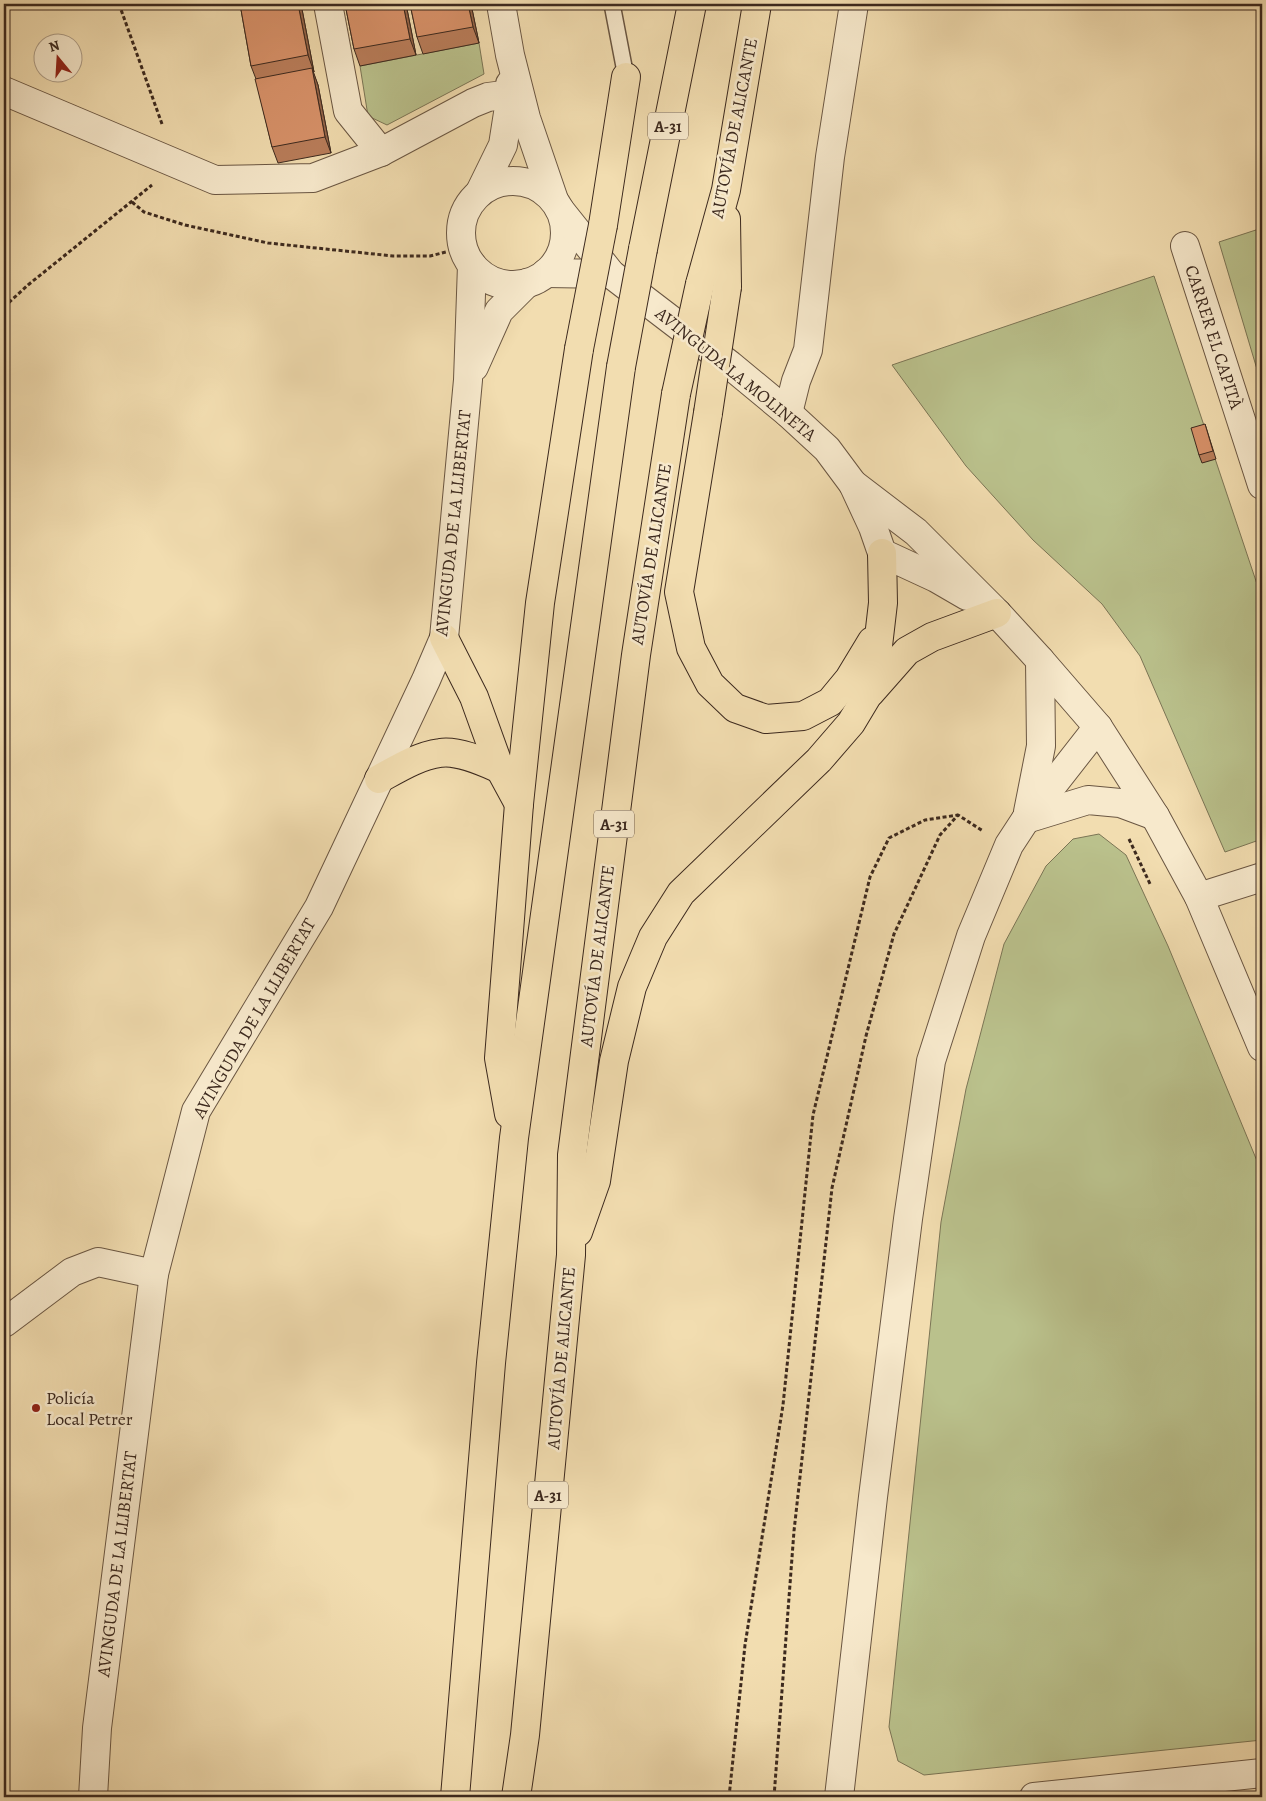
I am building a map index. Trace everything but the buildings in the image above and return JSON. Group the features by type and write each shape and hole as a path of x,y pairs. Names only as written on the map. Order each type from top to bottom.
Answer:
{"highway":[{"name":"A-31","path":"455,1797 490,1363 514,1138 621,367 692,4"},
{"name":"AUTOVÍA DE ALICANTE","path":"516,1797 525,1735 570,1255 572,1155 636,655 676,394 700,284 726,190 758,4"},
{"path":"514,1138 499,1058 519,804 540,603 579,349 603,225 626,77"},
{"path":"726,190 727,287 678,592 690,648 710,684 735,708 766,719 803,716 830,702 849,679 880,630"},
{"path":"866,698 876,663 883,603 882,553"},
{"path":"570,1255 596,1181 614,1061 632,987 653,937 681,893 819,760 851,723 866,698 907,651 932,637 997,613"},
{"path":"444,638 474,697 500,769 519,804"},
{"path":"380,780 411,761 442,752 472,757 500,769"}],"street":[{"path":"328,4 348,111 381,152"},
{"path":"501,4 510,56 526,118 565,226 564,244 558,260 537,278"},
{"path":"788,413 796,381 808,350 830,157 854,4"},
{"path":"510,56 510,94 504,145 480,192 469,204 462,220 460,235 467,256 483,276 496,282 512,285 537,278 611,274"},
{"path":"4,91 215,180 313,178 381,152 473,103 488,97 510,94"},
{"path":"480,192 494,184 510,180 526,182 542,188 557,205"},
{"name":"AVINGUDA LA MOLINETA","path":"557,205 611,274 730,365 788,413 827,449 853,484 873,527 882,553 936,578 997,613"},
{"name":"CARRER EL CAPITÀ","path":"1185,246 1261,474"},
{"name":"AVINGUDA DE LA LLIBERTAT","path":"92,1797 97,1728 154,1274 196,1111 319,907 380,780 444,638 468,380 467,256"},
{"name":"AVINGUDA DE LA LLIBERTAT","path":"468,380 499,310 537,278"},
{"name":"AVINGUDA LA MOLINETA","path":"853,484 916,532 997,613 1098,728 1155,816 1200,897 1262,1047"},
{"path":"1026,819 1041,746 1040,660"},
{"path":"843,1797 839,1797 874,1487 907,1228 931,1061 971,936 1009,845 1026,819 1098,728"},
{"path":"1026,819 1088,800 1120,803 1155,816"},
{"path":"1200,897 1262,877"},
{"path":"4,1323 72,1272 98,1262 154,1274"},
{"path":"1034,1797 1262,1773"}],"lane":[{"path":"612,4 626,77"}],"path":[{"path":"4,307 28,285 178,165 119,4"},
{"path":"132,202 144,212 186,225 268,243 393,256 467,256"},
{"path":"774,1797 794,1531 832,1188 866,1036 894,934 940,835 958,815"},
{"path":"729,1797 745,1645 783,1405 813,1115 870,877 889,838 925,820 958,815 983,831"},
{"path":"1123,836 1130,839 1150,886"}],"green space":[{"path":"479,43 484,74 387,125 368,116 360,66"},
{"path":"1262,228 1262,386 1219,242"},
{"path":"1154,276 1262,599 1262,839 1225,852 1140,656 1102,604 1033,540 966,466 892,365"},
{"path":"1099,834 1126,855 1168,946 1262,1173 1262,1740 924,1775 898,1761 889,1727 941,1222 966,1089 1004,944 1046,866 1073,839"}],"place":[{"name":"Policía Local Petrer","path":"36,1408"}]}
